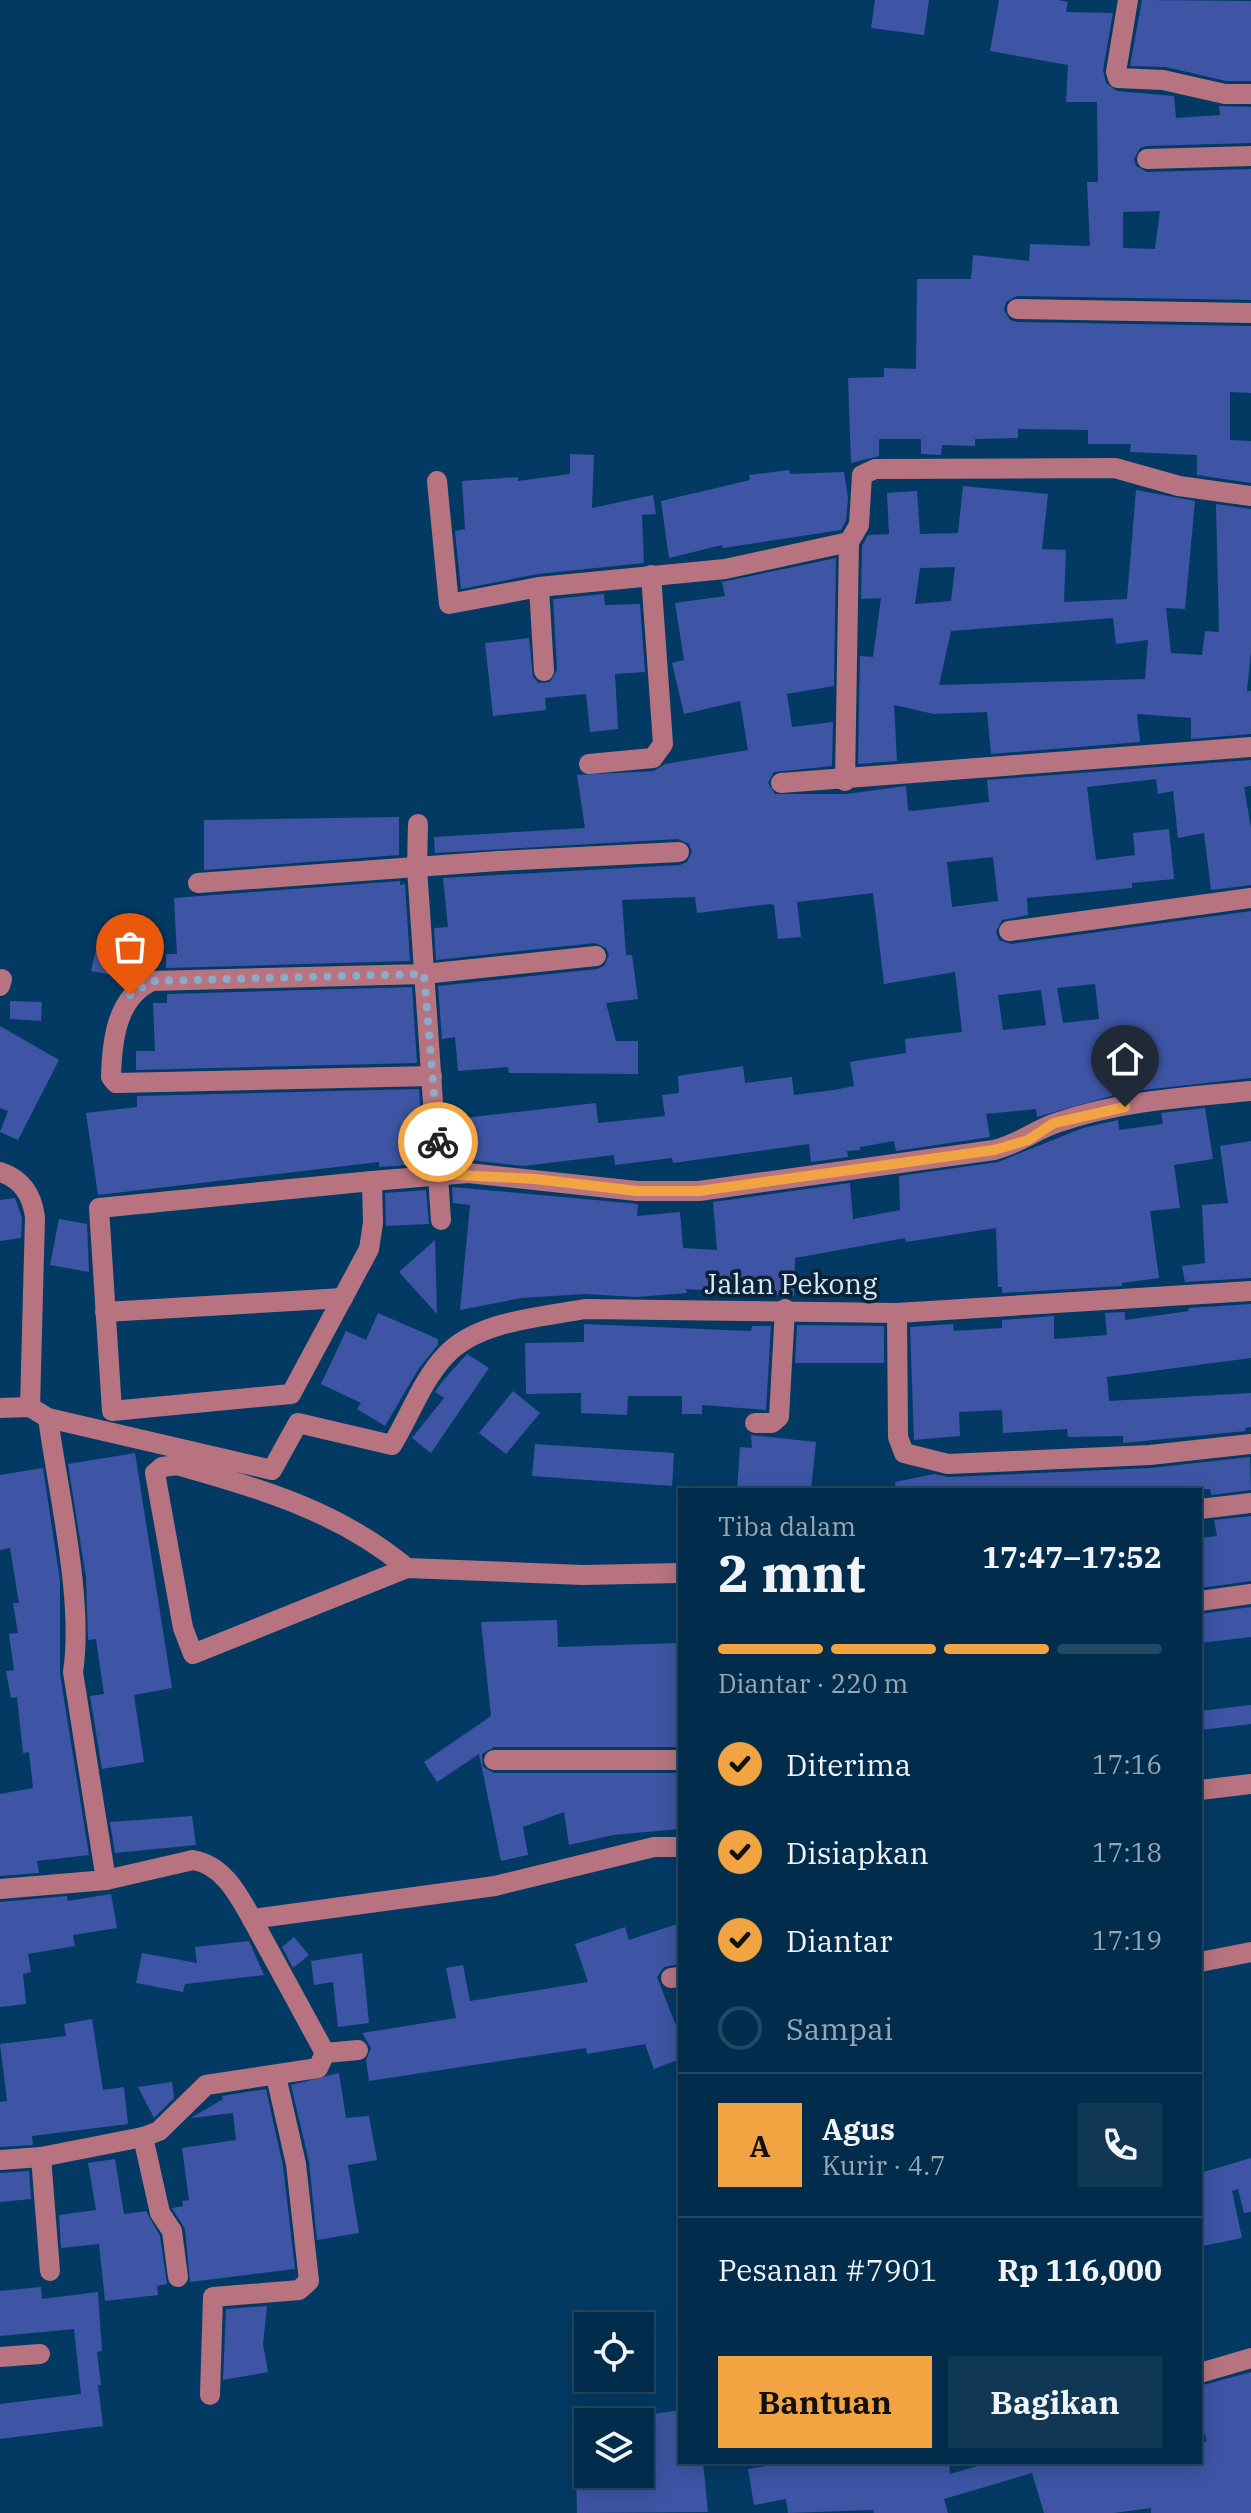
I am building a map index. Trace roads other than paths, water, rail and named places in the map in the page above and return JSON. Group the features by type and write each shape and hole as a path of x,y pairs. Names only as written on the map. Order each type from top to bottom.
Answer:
{"street":[{"path":"1128,0 1116,72 1118,78 1163,80 1225,94 1251,94"},
{"path":"1147,159 1251,156"},
{"path":"1017,309 1251,313"},
{"path":"845,781 849,542 859,525 862,473 875,469 1115,468 1179,486 1251,496"},
{"path":"437,481 449,604 539,587 725,569 849,542"},
{"path":"589,764 653,758 663,744 651,575"},
{"path":"539,587 544,671"},
{"path":"781,783 845,781 1251,747"},
{"path":"418,824 417,868 441,1220"},
{"path":"198,883 679,852"},
{"path":"1009,931 1251,898"},
{"path":"432,1076 142,1085 116,1083 111,1077 113,1037 130,995 152,981 424,974 596,956"},
{"path":"372,1181 373,1223 369,1249 288,1396 114,1413 108,1391 99,1208 440,1174 522,1178 637,1191 699,1191 994,1150 1028,1140 1054,1123 1069,1119 1153,1100 1251,1091"},
{"path":"0,1172 20,1182 33,1204 39,1412 73,1594 77,1645 73,1672 106,1880"},
{"name":"Jalan Pekong","path":"39,1412 272,1470 298,1423 392,1445 444,1357 464,1339 487,1330 585,1309 785,1309 897,1313 1251,1291"},
{"path":"105,1312 343,1298"},
{"path":"755,1423 772,1423 779,1417 785,1309"},
{"path":"897,1313 898,1437 904,1453 948,1464 1150,1455 1251,1444"},
{"path":"0,1408 39,1412"},
{"path":"407,1568 369,1538 267,1489 177,1465 162,1467 155,1473 183,1628 191,1653 407,1568 583,1575 678,1573"},
{"path":"1202,1509 1251,1503"},
{"path":"1202,1601 1251,1594"},
{"path":"494,1760 678,1760"},
{"path":"1202,1790 1251,1784"},
{"path":"252,1919 495,1886 654,1847 678,1847"},
{"path":"0,1889 106,1880 193,1860 204,1862 232,1886 325,2053"},
{"path":"1202,1962 1251,1952"},
{"path":"325,2053 358,2050"},
{"path":"0,2160 41,2157 143,2137 159,2131 206,2085 318,2068 325,2053"},
{"path":"210,2395 213,2297 299,2290 309,2281 296,2164 276,2076"},
{"path":"143,2137 160,2213 172,2231 178,2277"},
{"path":"41,2157 50,2271"},
{"path":"0,2357 40,2354"},
{"path":"1202,2372 1251,2358"}]}
